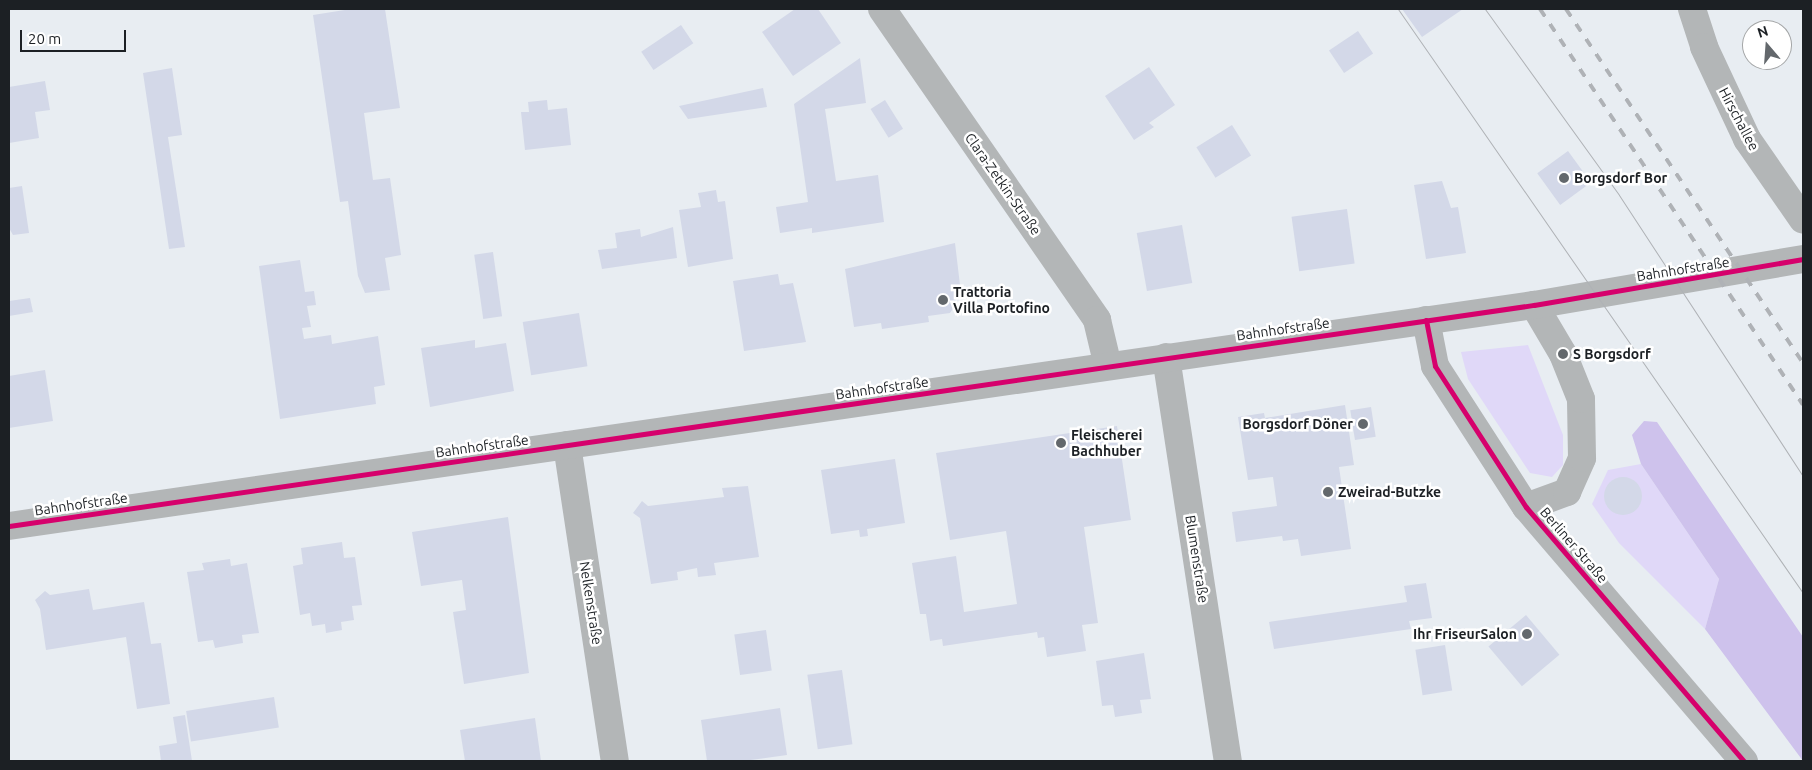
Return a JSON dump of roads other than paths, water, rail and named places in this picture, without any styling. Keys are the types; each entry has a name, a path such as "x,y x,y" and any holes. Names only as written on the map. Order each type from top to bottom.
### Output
{"street":[{"name":"Clara-Zetkin-Straße","path":"882,9 1097,320 1108,366"},
{"name":"Hirschallee","path":"1692,9 1704,47 1747,139 1801,217"},
{"name":"Bahnhofstraße","path":"9,526 1534,305 1803,259"},
{"path":"1526,507 1567,492 1582,458 1581,399 1558,346 1534,305"},
{"name":"Berliner Straße","path":"1426,320 1435,366 1526,507 1744,761"},
{"name":"Blumenstraße","path":"1166,357 1228,761"},
{"name":"Nelkenstraße","path":"567,445 614,761"}],"tram line":[{"path":"1398,9 1803,593"},
{"path":"1485,9 1619,195 1803,476"}],"railway":[{"path":"1540,9 1803,405"},
{"path":"1566,9 1803,363"}],"place":[{"name":"Borgsdorf Bor","path":"1564,178"},
{"name":"Trattoria Villa Portofino","path":"943,300"},
{"name":"S Borgsdorf","path":"1563,354"},
{"name":"Borgsdorf Döner","path":"1363,424"},
{"name":"Fleischerei Bachhuber","path":"1061,443"},
{"name":"Zweirad-Butzke","path":"1328,492"},
{"name":"Ihr FriseurSalon","path":"1527,634"}]}
